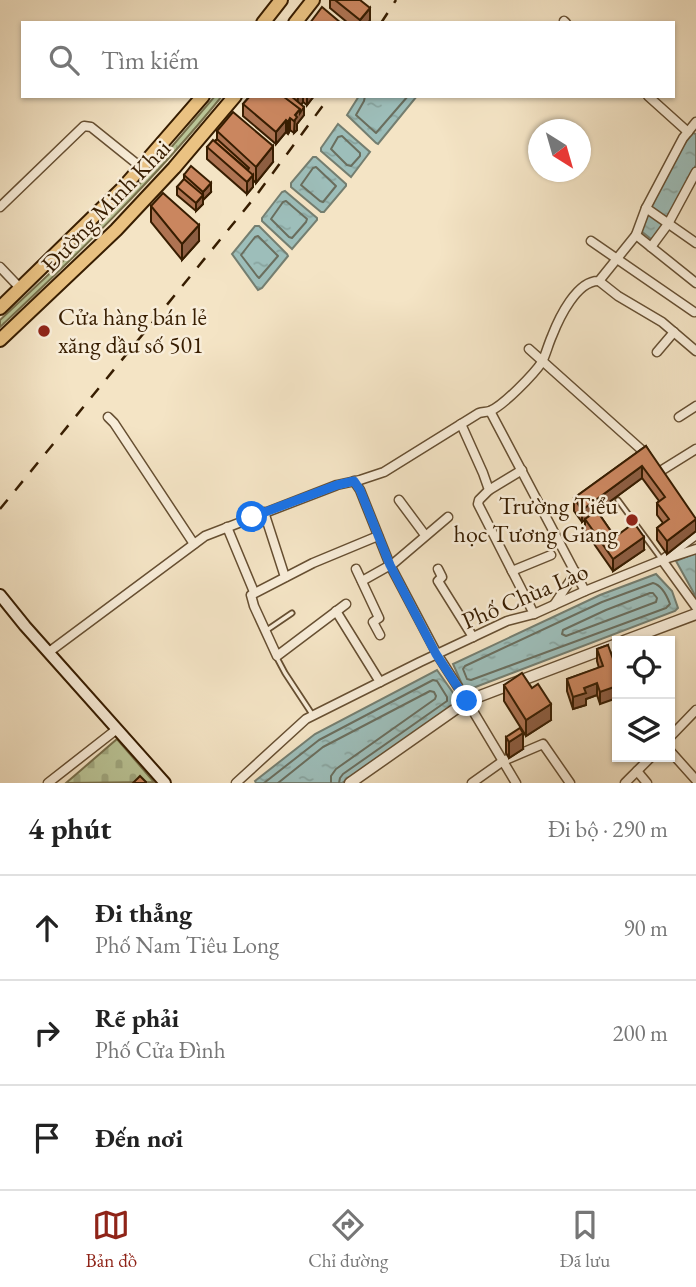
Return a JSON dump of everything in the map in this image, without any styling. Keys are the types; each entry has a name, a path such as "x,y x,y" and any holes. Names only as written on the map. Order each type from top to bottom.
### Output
{"main road":[{"path":"264,21 281,0"},
{"path":"297,21 313,0"},
{"name":"Đường Minh Khai","path":"0,308 106,206 142,168 200,98"},
{"name":"Đường Minh Khai","path":"0,340 116,230 174,169 233,98"},
{"path":"0,595 165,783"}],"street":[{"path":"599,281 636,235 647,209 693,127 651,98"},
{"path":"0,207 84,126 91,127 142,168"},
{"path":"651,247 668,224 696,172"},
{"path":"647,209 696,243"},
{"path":"636,235 696,283"},
{"path":"591,241 694,312"},
{"path":"0,267 20,288"},
{"path":"49,652 205,536 337,485 384,472 479,413 490,411 521,385 542,362 566,307 578,291 592,281 599,281 618,296 662,322 696,351"},
{"path":"657,352 674,332"},
{"path":"529,349 644,452 666,483"},
{"path":"680,418 696,406"},
{"path":"490,411 585,591"},
{"path":"108,417 114,422 194,544"},
{"path":"461,424 489,490"},
{"path":"659,472 696,449"},
{"path":"522,470 489,490 478,504 534,614"},
{"path":"354,481 390,565 436,654 516,783"},
{"path":"400,500 425,535"},
{"path":"264,512 285,577"},
{"path":"362,581 390,565 448,517"},
{"path":"227,527 254,592"},
{"path":"696,535 662,560 696,607"},
{"path":"346,604 276,656 251,595 313,563 378,536"},
{"name":"Phố Chùa Lào","path":"236,783 306,719 507,621 534,614 662,560 696,549"},
{"path":"512,571 551,555"},
{"path":"356,569 379,618 373,622 380,635"},
{"path":"438,569 442,577 439,581 473,637"},
{"path":"554,605 576,572"},
{"path":"336,611 380,682"},
{"path":"637,636 696,614"},
{"path":"350,783 467,701 612,646"},
{"path":"675,732 696,710"},
{"path":"688,718 696,727"},
{"path":"48,783 117,729"},
{"path":"472,783 503,761 543,744 570,783"},
{"path":"675,757 696,780"},
{"path":"625,783 646,762"},
{"path":"637,771 647,783"}],"lane":[{"path":"618,500 662,560"},
{"path":"265,631 292,613"},
{"path":"276,656 313,716"}],"green space":[{"path":"213,98 220,98 142,187 0,327 0,320 79,246 145,178"},
{"path":"117,739 154,782 66,783"}],"water":[{"path":"358,98 415,98 378,144 347,115"},
{"path":"338,124 370,152 351,177 321,151"},
{"path":"693,133 696,134 696,165 667,221 655,238 651,239 640,228 681,148"},
{"path":"313,157 346,184 324,212 291,187 291,183"},
{"path":"285,191 317,218 292,249 262,221"},
{"path":"255,226 259,226 288,256 258,290 232,254"},
{"path":"696,553 696,597 676,561"},
{"path":"656,574 672,591 678,608 675,611 465,691 453,664 600,595"},
{"path":"437,670 457,702 342,783 256,783 255,781 315,734"}],"building":[{"path":"335,0 360,0 370,8 360,20"},
{"path":"322,7 339,21 312,21"},
{"path":"248,98 286,98 300,109 294,121 290,118 288,122 286,120 276,132 243,104"},
{"path":"285,98 293,98 304,107 300,113 300,109"},
{"path":"233,112 273,146 256,167 217,131"},
{"path":"217,139 249,168 248,170 215,142"},
{"path":"213,140 253,175 247,182 207,147"},
{"path":"191,166 211,183 203,192 184,175"},
{"path":"184,179 203,195 196,203 177,187"},
{"path":"163,193 199,225 182,244 151,206"},
{"path":"646,446 696,519 667,541 657,528 669,519 657,503 665,497 642,466 582,510 574,498"},
{"path":"597,511 615,537 634,523 644,537 613,559 585,519"},
{"path":"608,645 612,656 612,688 600,692 597,683 584,688 586,693 573,697 567,679 603,666 597,649"},
{"path":"522,673 532,688 538,684 551,704 526,720 504,685"},
{"path":"520,728 523,733 509,742 506,737"},
{"path":"140,776 146,783 133,783"}],"railway":[{"path":"382,21 396,0"},
{"path":"0,509 255,197 329,98"}],"place":[{"name":"Cửa hàng bán lẻ xăng dầu số 501","path":"44,331"},
{"name":"Trường Tiểu học Tương Giang","path":"632,520"}],"route":[{"path":"252,517 354,481 390,565 436,654 467,701"}]}
